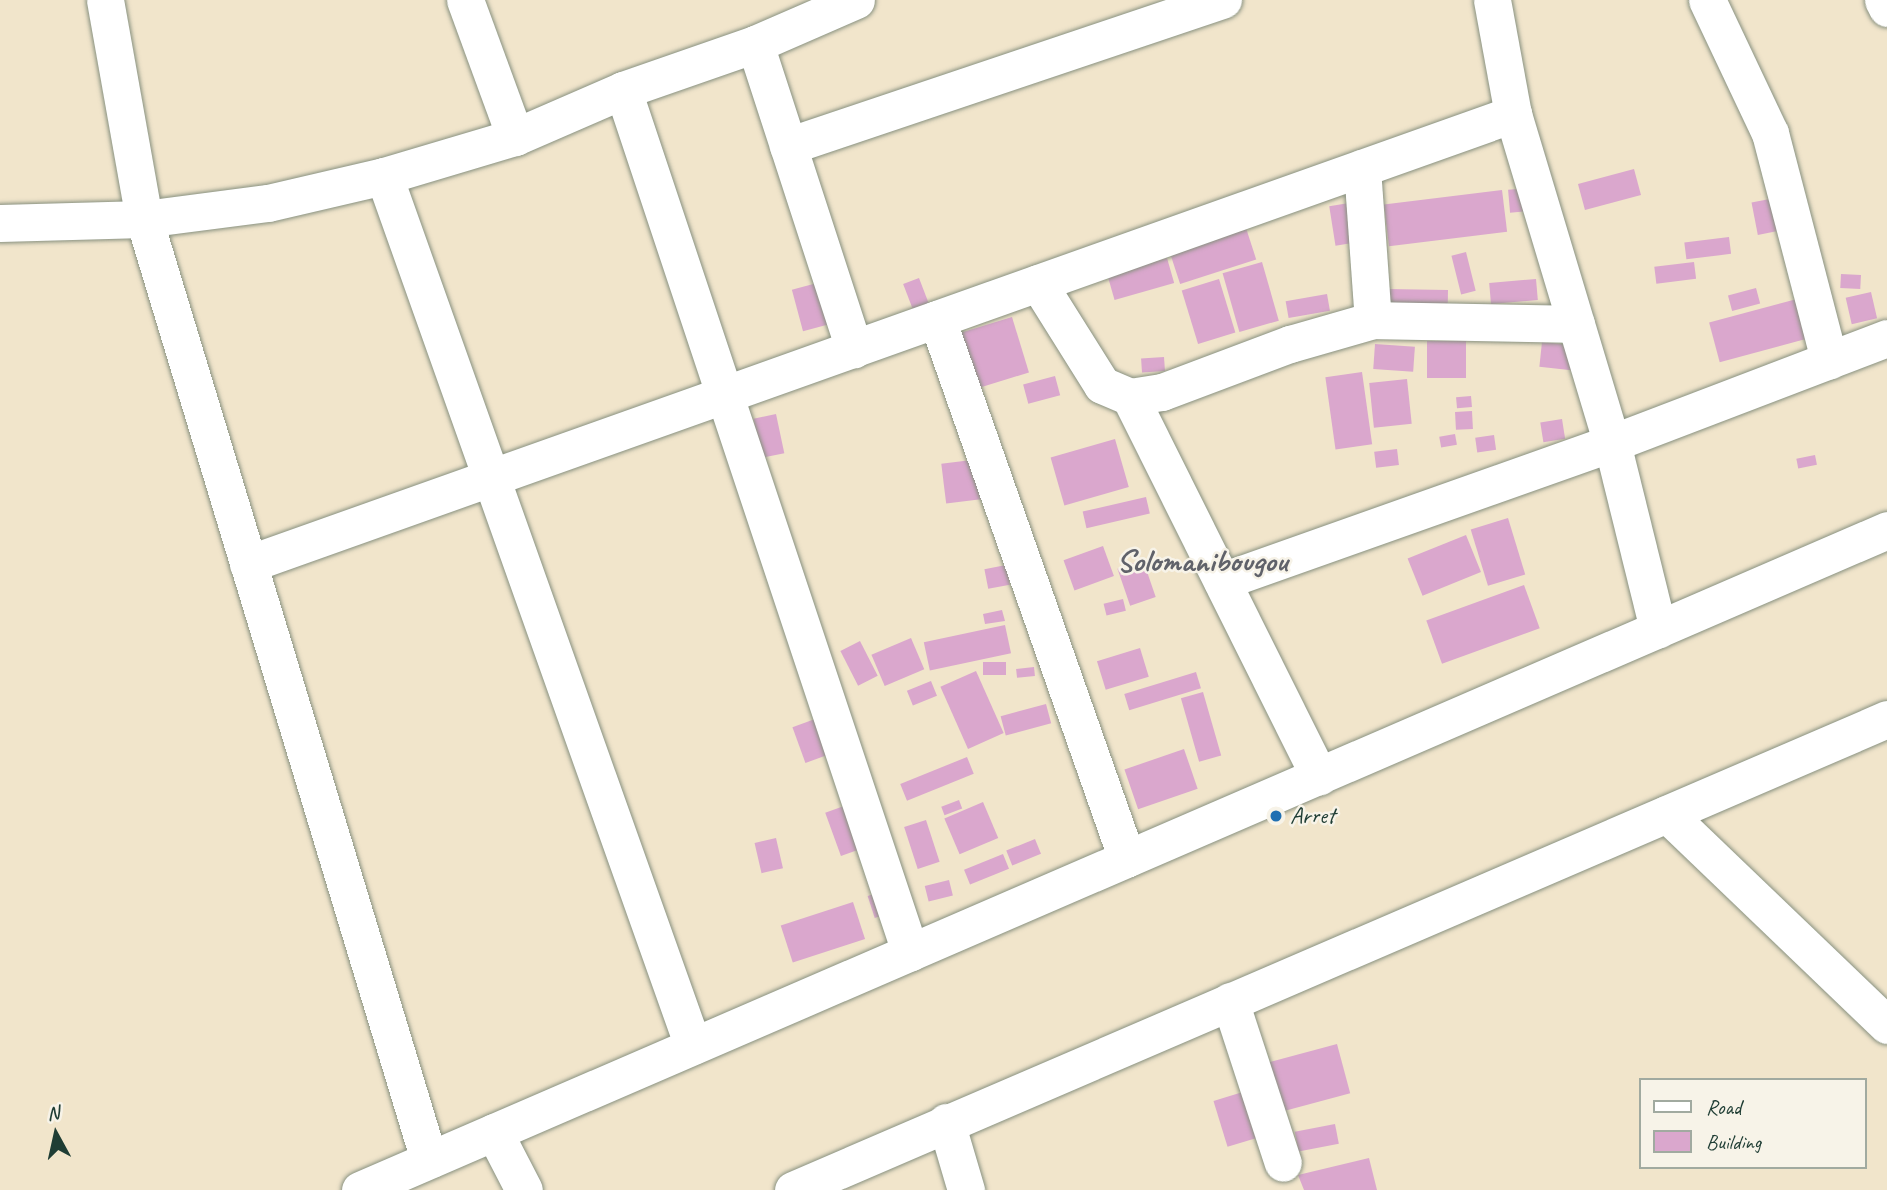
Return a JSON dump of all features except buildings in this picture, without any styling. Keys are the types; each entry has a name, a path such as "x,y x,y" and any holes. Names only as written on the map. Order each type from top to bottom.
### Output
{"street":[{"path":"105,0 144,219 429,1160"},
{"path":"465,0 514,137"},
{"path":"0,223 144,219 268,203 384,176 514,137 624,90 755,44 856,0"},
{"path":"788,146 1223,0"},
{"path":"1492,0 1513,114 1612,443 1658,629"},
{"path":"1707,0 1770,133 1829,360"},
{"path":"1883,0 1887,8"},
{"path":"755,44 854,349"},
{"path":"624,90 910,953"},
{"path":"248,564 1513,114"},
{"path":"1362,168 1373,320"},
{"path":"384,176 693,1046"},
{"path":"1038,283 1102,385 1130,397 1162,392 1290,344 1373,320 1576,324"},
{"path":"937,319 1127,859"},
{"path":"1222,581 1612,443 1887,338"},
{"path":"1130,397 1319,776"},
{"path":"360,1190 1887,530"},
{"path":"793,1190 1887,719"},
{"path":"1667,814 1887,1025"},
{"path":"1230,1001 1283,1163"},
{"path":"946,1122 966,1190"},
{"path":"494,1132 524,1190"}],"place":[{"name":"Arret","path":"1276,816"}],"district":[{"name":"Solomanibougou","path":"1202,561"}]}
